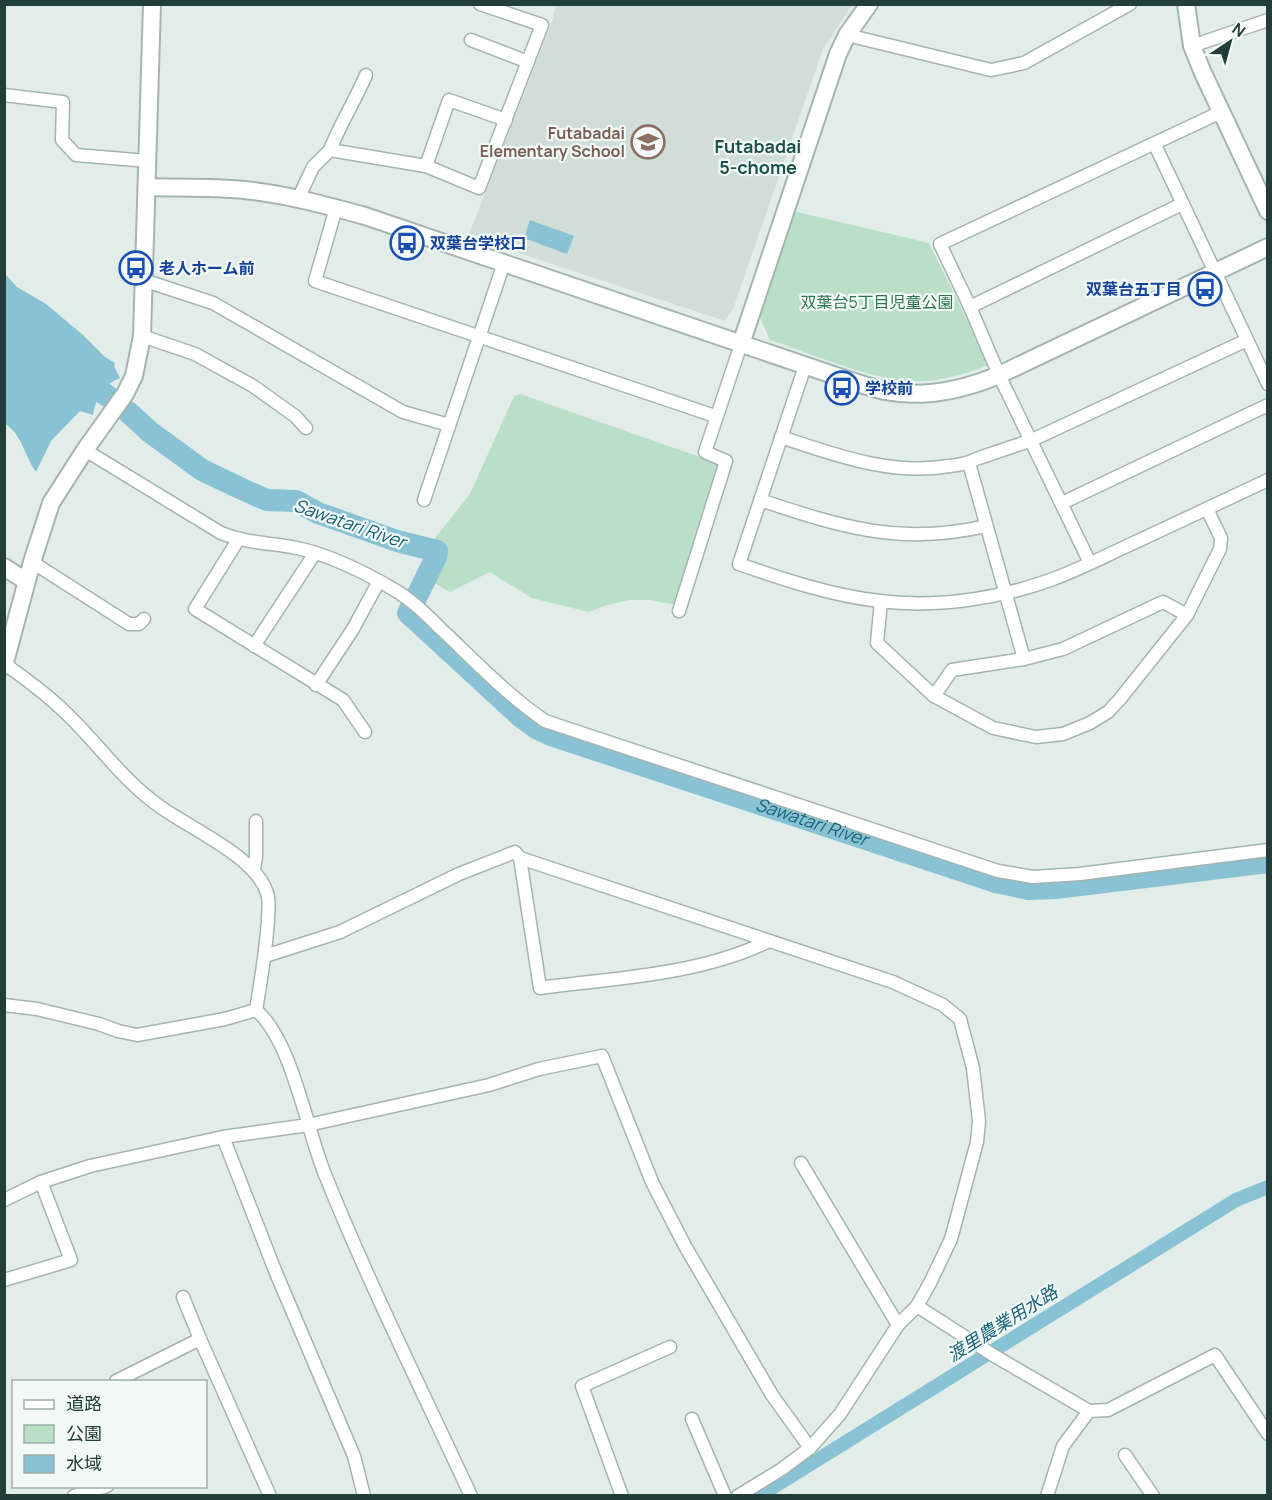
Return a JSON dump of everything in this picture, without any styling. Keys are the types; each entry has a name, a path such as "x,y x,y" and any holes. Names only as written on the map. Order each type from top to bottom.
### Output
{"street":[{"path":"152,4 142,336 134,376 125,394 51,503 26,581 5,665 50,698 138,790 254,870 268,894 266,956 256,1011"},
{"path":"330,150 426,166 479,188 542,24 480,4"},
{"path":"680,611 726,461 705,452 715,416 831,74 847,35 869,4"},
{"path":"847,35 991,70 1024,63 1130,4"},
{"path":"1186,4 1192,46 1268,211"},
{"path":"1192,46 1268,20"},
{"path":"471,40 528,62"},
{"path":"298,200 313,168 330,150 339,127 353,106 366,75"},
{"path":"4,94 63,102 62,140 76,155 148,160"},
{"path":"426,166 449,100 506,120"},
{"path":"1090,563 999,375 940,244 1155,145 1221,112"},
{"path":"1155,145 1268,384"},
{"path":"147,187 244,190 336,208 805,366 885,391 917,394 947,392 999,375 1268,248"},
{"path":"970,307 1182,204"},
{"path":"336,208 315,281 715,416"},
{"path":"424,500 504,263"},
{"path":"143,280 213,303 402,412 449,425"},
{"path":"142,336 195,354 253,386 295,416 306,428"},
{"path":"781,437 842,457 893,467 935,468 969,463 1032,440 1247,340"},
{"path":"805,366 739,564 804,586 881,602 954,601 1007,593 1053,579 1090,563 1268,480"},
{"path":"1062,503 1268,405"},
{"path":"85,450 221,533 238,540 297,548 315,553 379,581 415,604 513,696 545,721 998,871 1033,877 1080,874 1268,850"},
{"path":"969,463 1024,658"},
{"path":"760,500 824,521 876,532 928,536 958,533 986,526"},
{"path":"881,602 877,643 934,696 993,728 1036,737 1063,734 1090,723 1108,712 1187,615 1220,549 1221,538 1207,509"},
{"path":"238,540 195,609 343,700 365,732"},
{"path":"254,646 315,553"},
{"path":"32,562 129,624 139,624 144,619"},
{"path":"4,567 26,581"},
{"path":"316,685 353,629 379,581"},
{"path":"934,696 952,670 1063,649 1163,602 1187,615"},
{"path":"254,870 255,822"},
{"path":"266,956 340,932 438,884 515,852 520,858 540,988 700,965 755,948 769,941"},
{"path":"520,858 893,982 943,1005 960,1019 973,1068 979,1121 977,1142 951,1239 917,1306 898,1325 840,1414 810,1448 782,1469 738,1496"},
{"path":"4,1005 37,1009 137,1035 225,1020 256,1011"},
{"path":"256,1011 266,1019 284,1052 323,1170 377,1296 471,1496"},
{"path":"4,1200 41,1182 90,1166 224,1137 308,1125 489,1085 539,1069 602,1056 652,1182 685,1246 772,1395 810,1448"},
{"path":"224,1137 276,1273 354,1456 364,1496"},
{"path":"801,1163 898,1325"},
{"path":"4,1280 72,1260 41,1182"},
{"path":"183,1297 270,1496"},
{"path":"917,1306 1089,1412 1108,1410 1215,1355 1268,1434"},
{"path":"118,1380 200,1339"},
{"path":"622,1496 582,1386 670,1347"},
{"path":"1047,1496 1063,1446 1089,1412"},
{"path":"692,1419 725,1496"},
{"path":"1125,1455 1153,1496"},
{"path":"74,1496 100,1488"}],"shaded area":[{"name":"Futabadai Elementary School","path":"556,5 852,5 823,49 733,309 725,321 495,245 469,234 551,25"}],"green space":[{"name":"双葉台5丁目児童公園","path":"793,211 929,243 989,365 949,378 908,381 857,370 770,340 759,316"},
{"path":"520,394 717,463 719,467 676,605 650,600 630,600 589,612 532,598 490,572 450,592 429,580 447,550 431,543 470,494 514,396"}],"water":[{"path":"530,220 574,236 567,254 524,238"},
{"path":"5,274 17,287 46,304 105,357 115,363 114,366 120,378 108,384 101,392 93,415 80,411 51,441 36,472 19,440 11,428 5,424"}],"waterway":[{"name":"Sawatari River","path":"76,375 109,397"},
{"name":"Sawatari River","path":"128,412 150,432 202,470 242,489 267,500 296,501 318,513 397,541 437,551 416,598"},
{"name":"Sawatari River","path":"410,609 408,613 521,717 551,735 996,882 1028,889 1056,888 1268,862"},
{"name":"渡里農業用水路","path":"759,1496 1236,1200 1268,1187"}],"place":[{"name":"Futabadai Elementary School","path":"648,142"},
{"name":"双葉台学校口","path":"407,243"},
{"name":"老人ホーム前","path":"136,268"},
{"name":"双葉台五丁目","path":"1205,289"},
{"name":"学校前","path":"842,388"}],"district":[{"name":"Futabadai 5-chome","path":"758,156"}]}
